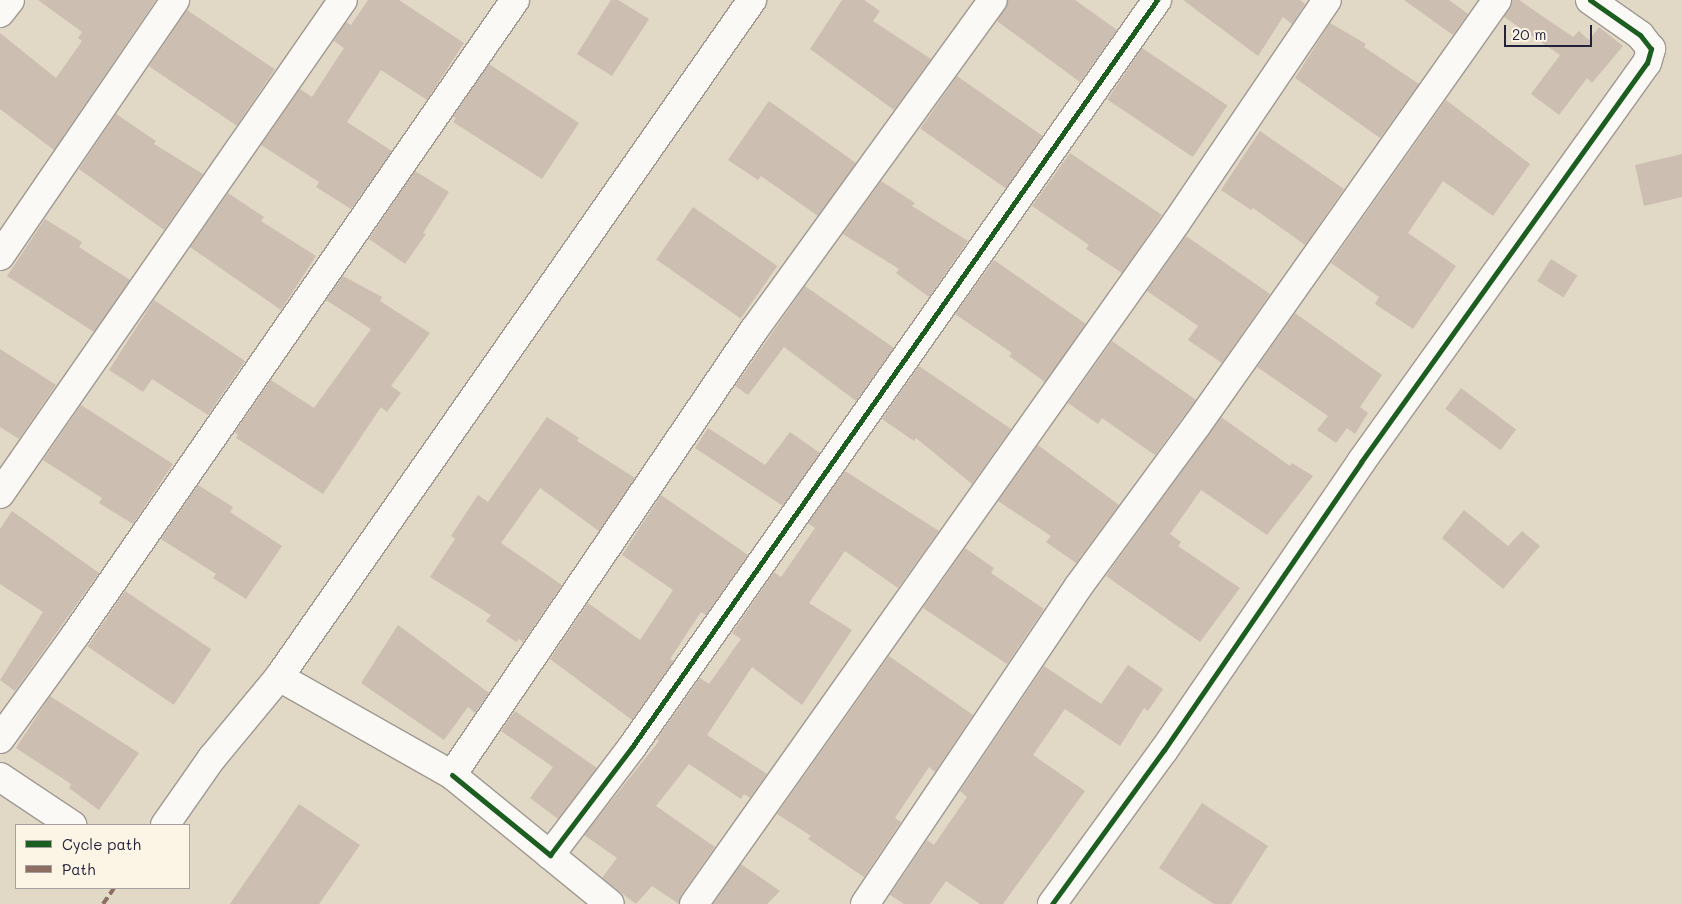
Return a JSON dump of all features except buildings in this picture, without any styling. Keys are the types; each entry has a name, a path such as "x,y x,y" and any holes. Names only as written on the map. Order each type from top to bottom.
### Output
{"street":[{"path":"0,12 10,0"},
{"path":"0,256 175,0"},
{"path":"0,494 343,0"},
{"path":"0,739 76,634 515,0"},
{"path":"166,824 212,758 279,677 752,0"},
{"path":"452,775 754,330 993,0"},
{"path":"550,855 632,747 1157,0"},
{"path":"694,904 1176,223 1327,0"},
{"path":"865,904 1078,587 1196,425 1497,0"},
{"path":"1052,904 1164,750 1361,462 1647,63 1651,49 1640,35 1590,0"},
{"path":"279,677 452,775 610,904"},
{"path":"0,777 70,824"}],"marked path":[{"path":"103,904 113,889"}],"cycle path":[{"path":"452,775 550,855 632,747 1157,0"},
{"path":"1052,904 1164,750 1361,462 1647,63 1651,49 1640,35 1590,0"}]}
